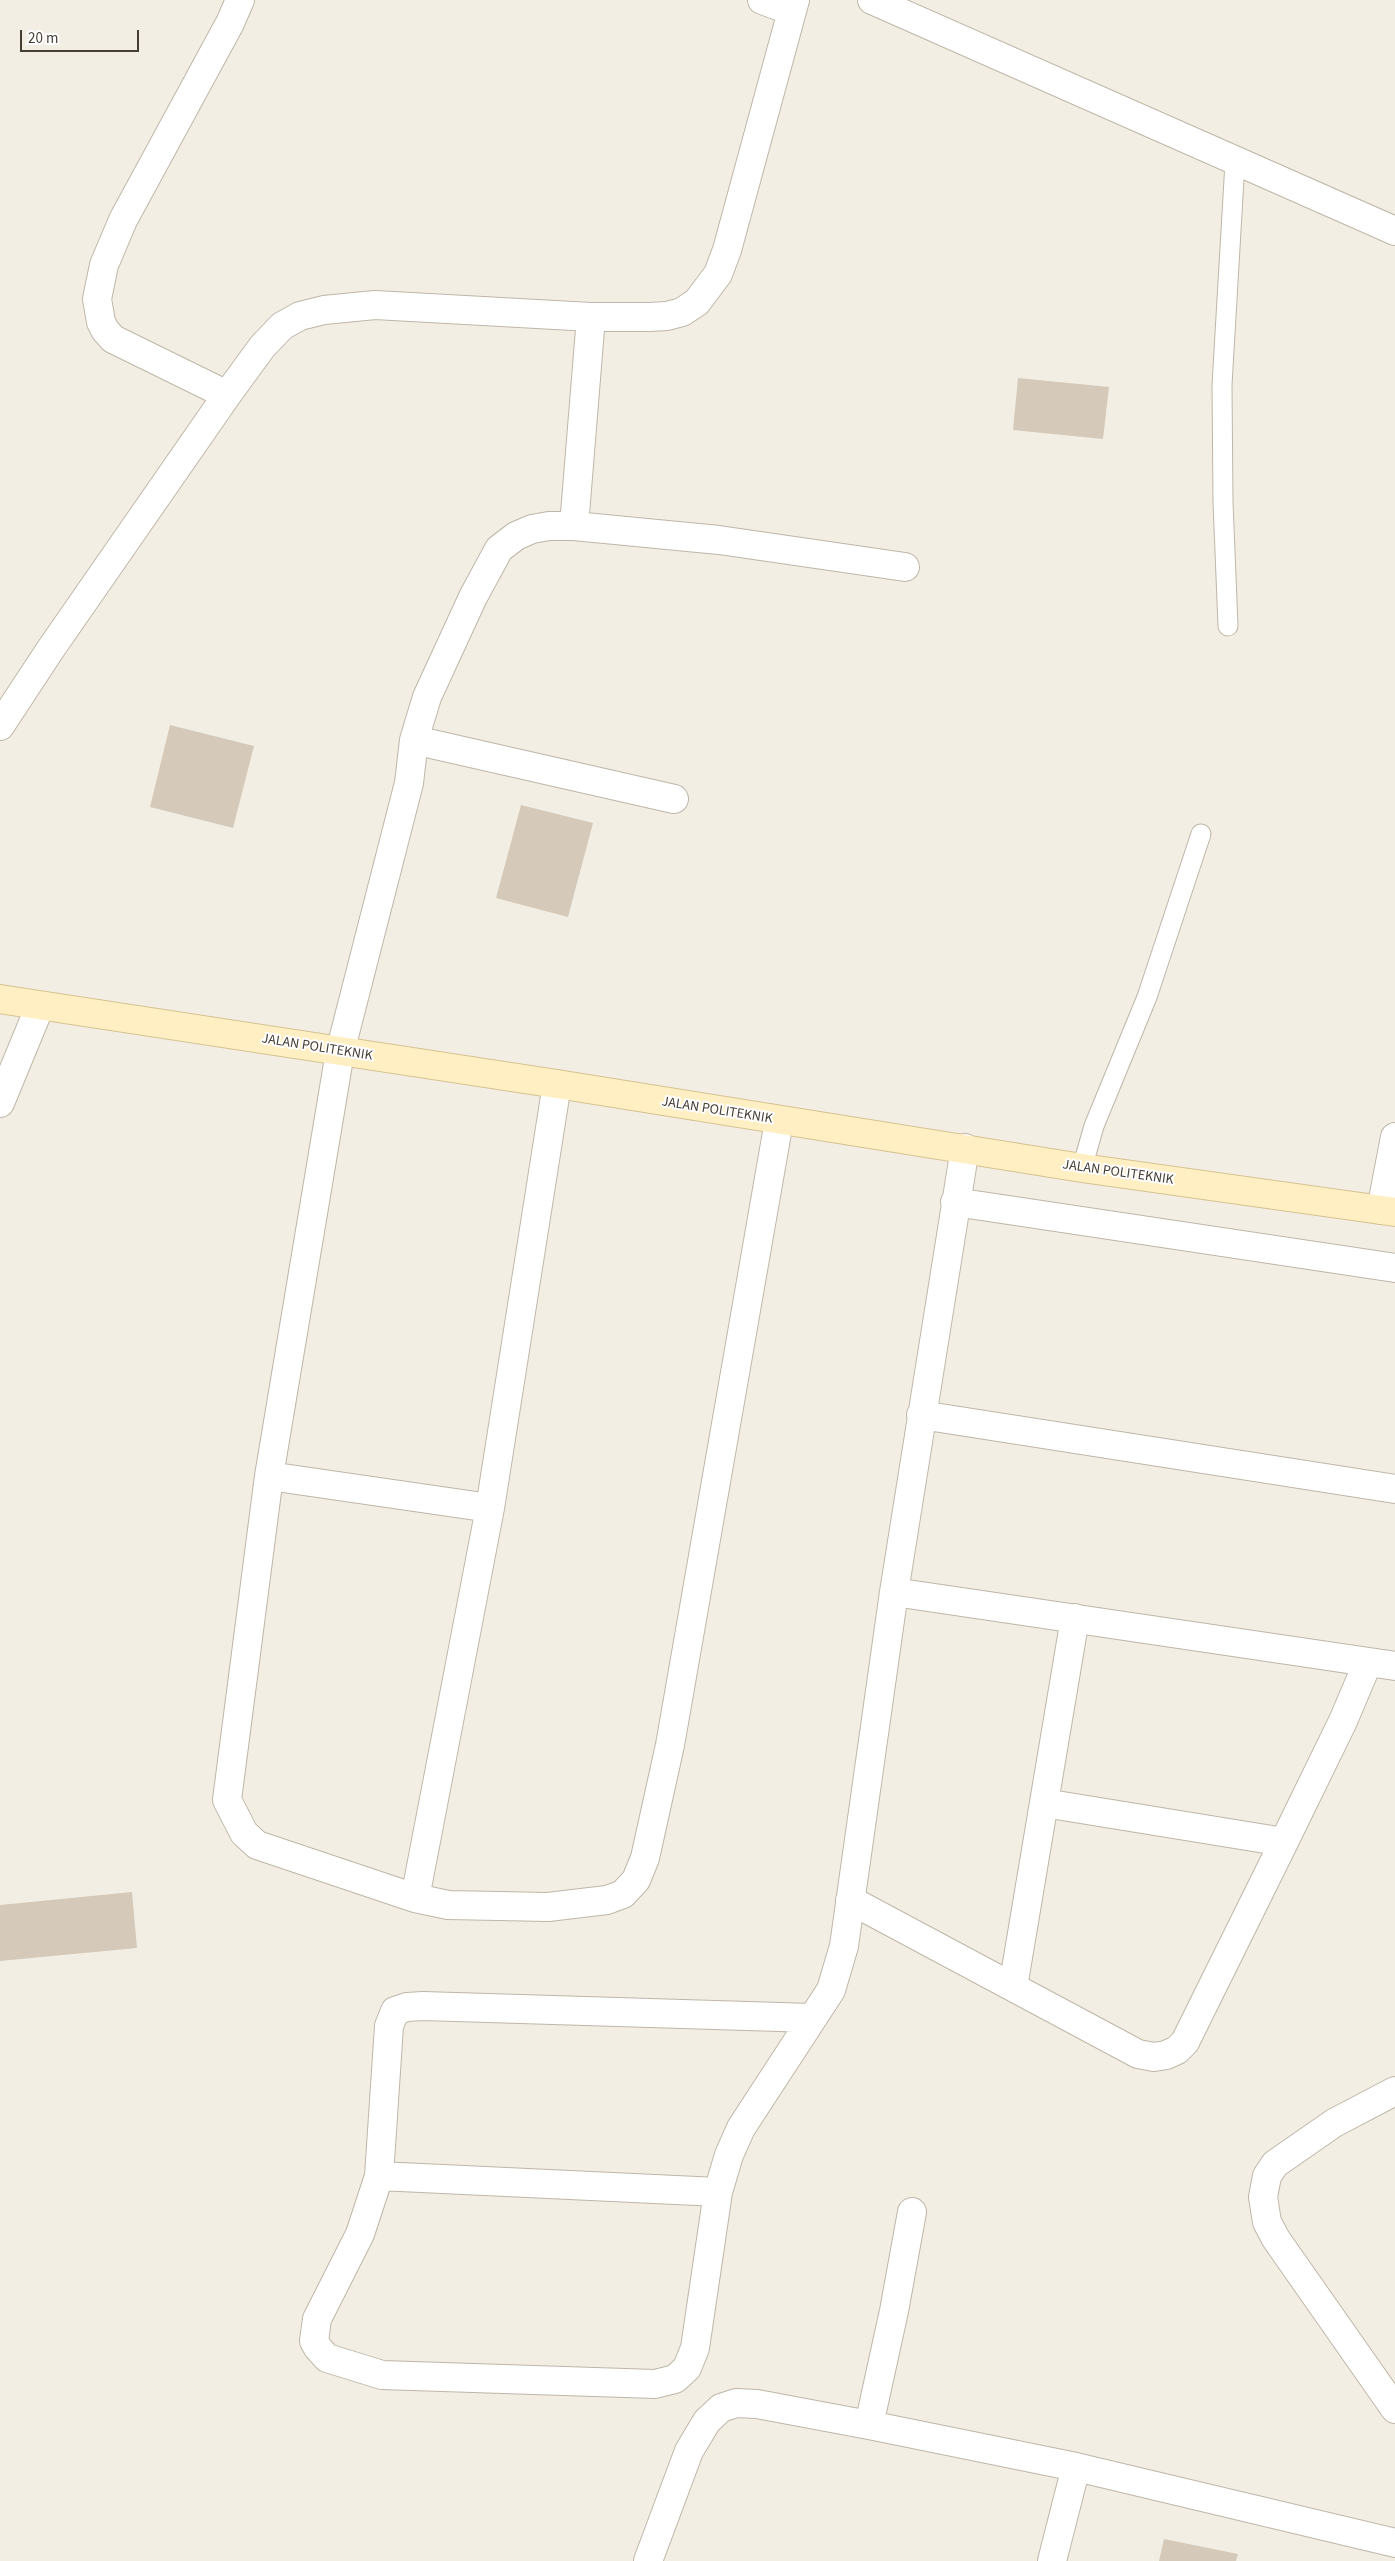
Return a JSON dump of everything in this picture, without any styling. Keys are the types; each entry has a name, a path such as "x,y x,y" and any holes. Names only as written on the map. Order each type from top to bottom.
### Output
{"street":[{"path":"227,395 113,338 105,330 101,322 97,299 104,265 123,220 230,23 240,0"},
{"path":"0,726 50,650 227,395 262,346 282,326 300,316 324,310 398,306 590,317 666,316 682,312 697,302 708,290 718,274 727,250 794,5 762,0"},
{"path":"872,0 1235,162 1395,231"},
{"path":"574,526 590,317"},
{"path":"779,1121 670,1746 645,1858 636,1880 623,1894 607,1900 548,1907 448,1904 415,1898 257,1844 244,1833 227,1800 269,1476 340,1052 409,783 414,740 427,697 473,597 499,549 516,536 532,529 574,526 719,540 906,567"},
{"path":"414,740 674,799"},
{"name":"JALAN POLITEKNIK","path":"0,1000 557,1084 1082,1168 1388,1211"},
{"path":"0,1103 40,1006"},
{"path":"415,1898 490,1508 557,1084"},
{"path":"1388,1211 1395,1137"},
{"path":"812,2018 422,2006 399,2008 395,2011 388,2026 379,2176 360,2234 317,2319 314,2341 318,2348 327,2358 382,2375 655,2384 675,2379 688,2368 695,2348 718,2192 726,2164 741,2128 831,1990 844,1946 894,1592 965,1148"},
{"path":"955,1202 1395,1268"},
{"path":"921,1415 1395,1488"},
{"path":"269,1476 490,1508"},
{"path":"894,1592 1395,1666"},
{"path":"1013,1988 1075,1618"},
{"path":"850,1900 1138,2054 1154,2057 1177,2050 1185,2042 1284,1842 1343,1721 1368,1662"},
{"path":"1044,1803 1284,1842"},
{"path":"1395,2092 1334,2123 1275,2164 1267,2176 1263,2196 1267,2222 1276,2240 1395,2409"},
{"path":"379,2176 718,2192"},
{"path":"869,2425 894,2312 912,2212"},
{"path":"648,2561 689,2451 706,2421 720,2408 736,2404 758,2404 1076,2467 1395,2544"},
{"path":"1052,2561 1076,2467"}],"lane":[{"path":"1228,626 1223,502 1222,385 1235,162"},
{"path":"1082,1168 1094,1126 1147,997 1201,834"}],"building":[{"path":"1018,378 1109,387 1103,439 1013,430"},
{"path":"170,725 254,746 233,828 150,807"},
{"path":"521,805 593,823 568,917 496,898"},
{"path":"132,1892 137,1948 0,1961 0,1905"},
{"path":"1164,2539 1238,2554 1236,2561 1159,2561"}]}
